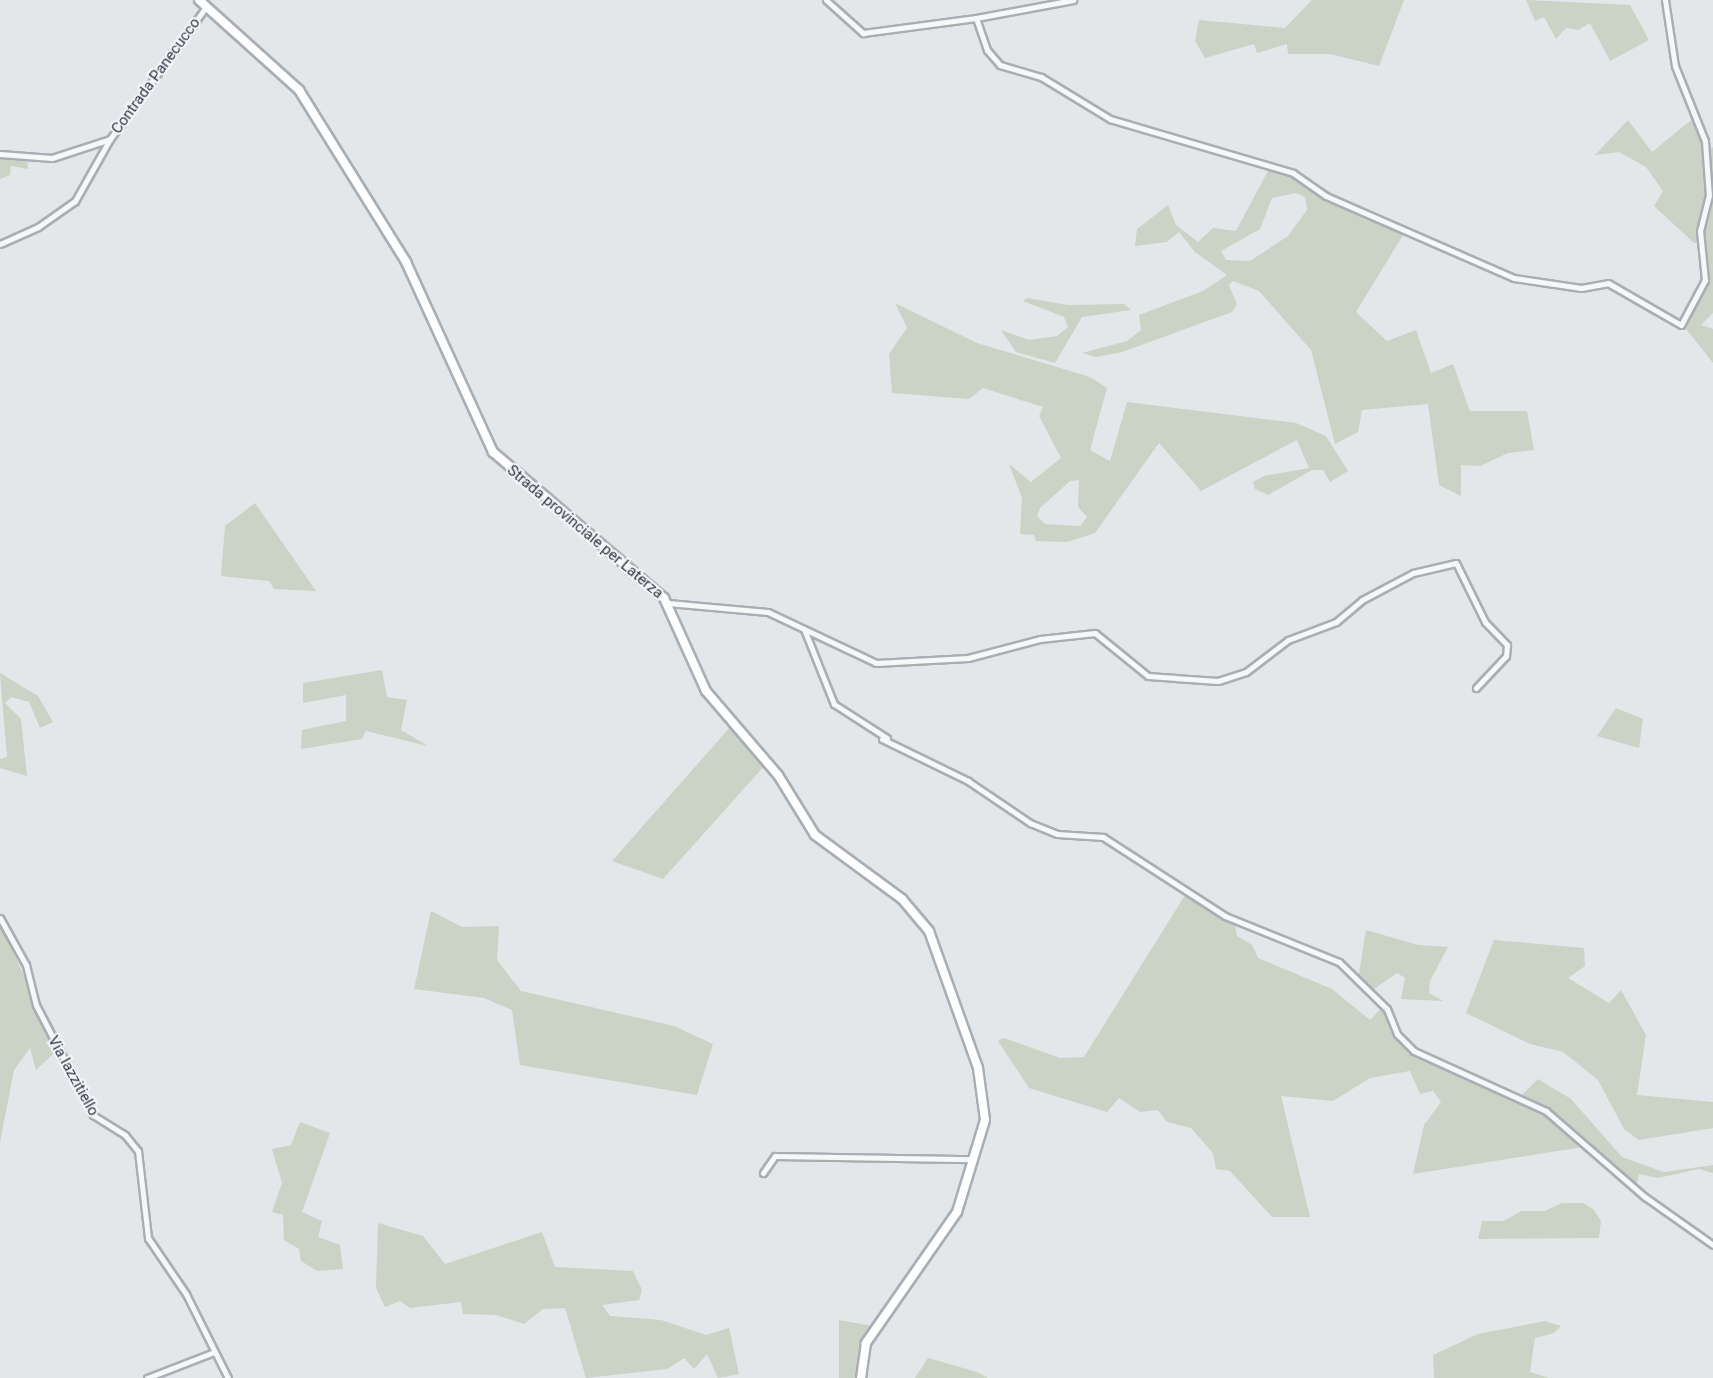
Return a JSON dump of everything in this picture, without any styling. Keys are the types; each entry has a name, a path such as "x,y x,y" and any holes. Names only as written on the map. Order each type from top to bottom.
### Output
{"main road":[{"name":"Strada provinciale per Laterza","path":"199,0 270,59 308,104 410,269 494,452 668,603 706,691 778,775 815,835 924,920 983,1087 985,1120 974,1160 953,1219 866,1343 861,1378"}],"street":[{"path":"826,0 863,33 976,18 1073,0"},
{"path":"976,18 987,50 1000,65 1041,77 1110,119 1293,173 1326,196 1514,278 1581,288 1608,283 1681,325 1705,280 1700,231 1709,186 1705,141 1676,66 1665,0"},
{"name":"Contrada Panecucco","path":"0,154 52,158 110,139 207,7"},
{"path":"0,244 38,227 75,201 110,139"},
{"path":"668,603 755,609 804,628 870,661 887,663 968,658 1040,639 1095,633 1148,676 1218,681 1246,672 1292,638 1336,622 1362,600 1413,573 1456,563 1485,622 1507,645 1506,657 1476,688"},
{"path":"804,628 834,704 885,739 968,781 1030,823 1057,834 1087,833 1108,840 1224,916 1339,962 1388,1009 1397,1034 1414,1051 1546,1111 1645,1197 1713,1245"},
{"name":"Via Iazzitiello","path":"0,918 26,965 39,1013 93,1115 125,1135 138,1151 148,1238 186,1294 228,1378"},
{"path":"763,1173 775,1156 974,1160"},
{"path":"147,1378 214,1352"}],"green space":[{"path":"1312,0 1404,0 1379,66 1330,54 1288,54 1287,44 1257,53 1254,44 1205,58 1195,41 1199,20 1285,28"},
{"path":"1526,0 1630,5 1649,40 1610,61 1590,23 1578,30 1566,28 1556,39 1544,17 1535,21"},
{"path":"1695,117 1703,140 1708,194 1699,243 1694,243 1654,206 1663,191 1646,167 1619,152 1595,155 1628,120 1652,152"},
{"path":"1713,147 1713,313 1701,325 1713,329 1713,363 1683,325 1703,285 1701,227 1709,207 1708,152"},
{"path":"0,156 27,157 28,169 11,166 10,175 0,179"},
{"path":"1270,167 1405,232 1356,312 1387,341 1416,330 1431,373 1453,364 1470,411 1527,411 1534,450 1508,453 1480,466 1461,465 1461,496 1439,485 1428,404 1362,410 1358,432 1335,444 1311,350 1259,291 1233,281 1229,285 1237,304 1232,312 1122,352 1096,357 1082,353 1127,341 1141,330 1139,315 1203,291 1227,275 1195,252 1179,232 1167,242 1135,246 1137,229 1168,205 1176,225 1198,242 1213,228 1236,231","holes":["1296,193 1305,197 1307,210 1288,236 1250,261 1226,260 1221,251 1260,229 1272,198"]},
{"path":"1027,298 1068,305 1124,304 1131,310 1082,317 1055,363 1016,352 1001,330 1029,340 1057,336 1068,327 1064,317 1023,301"},
{"path":"895,303 977,343 1090,377 1107,388 1090,450 1110,461 1127,402 1296,423 1326,436 1348,471 1330,482 1323,470 1312,470 1268,495 1255,489 1253,482 1264,476 1309,468 1297,440 1201,491 1159,443 1095,533 1067,542 1036,541 1034,535 1020,534 1022,498 1009,464 1031,482 1061,458 1039,416 1043,407 983,388 969,399 892,393 889,354 907,328","holes":["1079,480 1078,507 1087,517 1080,526 1045,524 1037,516 1040,508 1070,481"]},
{"path":"255,503 316,591 274,589 269,581 221,576 225,526"},
{"path":"382,670 387,697 407,700 401,730 428,746 366,731 362,739 301,749 302,730 346,721 346,695 303,703 303,683"},
{"path":"0,673 38,696 53,722 40,728 29,702 11,697 5,703 21,719 27,776 0,768 0,759 7,757"},
{"path":"1616,708 1643,719 1639,748 1597,736"},
{"path":"731,726 766,764 663,879 612,861"},
{"path":"1187,892 1234,921 1237,936 1252,945 1258,958 1332,989 1370,1020 1385,1004 1411,1047 1521,1096 1538,1079 1571,1099 1622,1157 1664,1172 1713,1165 1713,1173 1699,1169 1658,1178 1639,1174 1636,1189 1583,1147 1413,1174 1424,1125 1441,1102 1433,1091 1420,1094 1410,1071 1370,1078 1333,1101 1281,1096 1310,1217 1272,1217 1230,1171 1216,1169 1213,1153 1191,1128 1167,1122 1158,1110 1140,1112 1119,1098 1107,1112 1029,1088 998,1041 1004,1038 1060,1058 1084,1057"},
{"path":"431,911 462,927 499,926 497,960 521,991 674,1026 713,1044 697,1095 520,1065 512,1010 484,998 414,989"},
{"path":"0,922 57,1050 36,1070 30,1048 14,1070 0,1142"},
{"path":"1366,930 1418,945 1448,947 1430,981 1429,993 1443,1001 1401,999 1405,978 1397,973 1371,991 1358,979"},
{"path":"1494,940 1584,948 1585,966 1568,978 1609,1003 1621,990 1646,1035 1637,1095 1713,1102 1713,1128 1639,1140 1624,1129 1598,1080 1563,1052 1530,1044 1466,1013"},
{"path":"300,1122 330,1133 302,1212 322,1221 318,1237 340,1245 343,1269 317,1271 301,1261 299,1249 284,1240 283,1215 272,1212 282,1183 272,1149 291,1145"},
{"path":"1562,1203 1583,1203 1594,1210 1601,1221 1599,1238 1478,1239 1482,1221 1504,1221 1521,1211 1545,1211"},
{"path":"378,1223 423,1236 445,1264 542,1232 555,1267 633,1271 642,1290 639,1300 602,1305 610,1316 661,1320 706,1335 729,1328 739,1374 718,1378 707,1354 694,1369 684,1358 667,1369 586,1378 565,1308 543,1309 524,1324 496,1315 463,1314 461,1302 410,1308 400,1301 385,1307 376,1288"},
{"path":"839,1320 872,1326 861,1346 859,1378 839,1378"},
{"path":"1545,1321 1561,1326 1554,1333 1535,1338 1530,1372 1549,1378 1434,1378 1433,1355 1478,1334"},
{"path":"928,1358 977,1372 988,1378 915,1378"}]}
